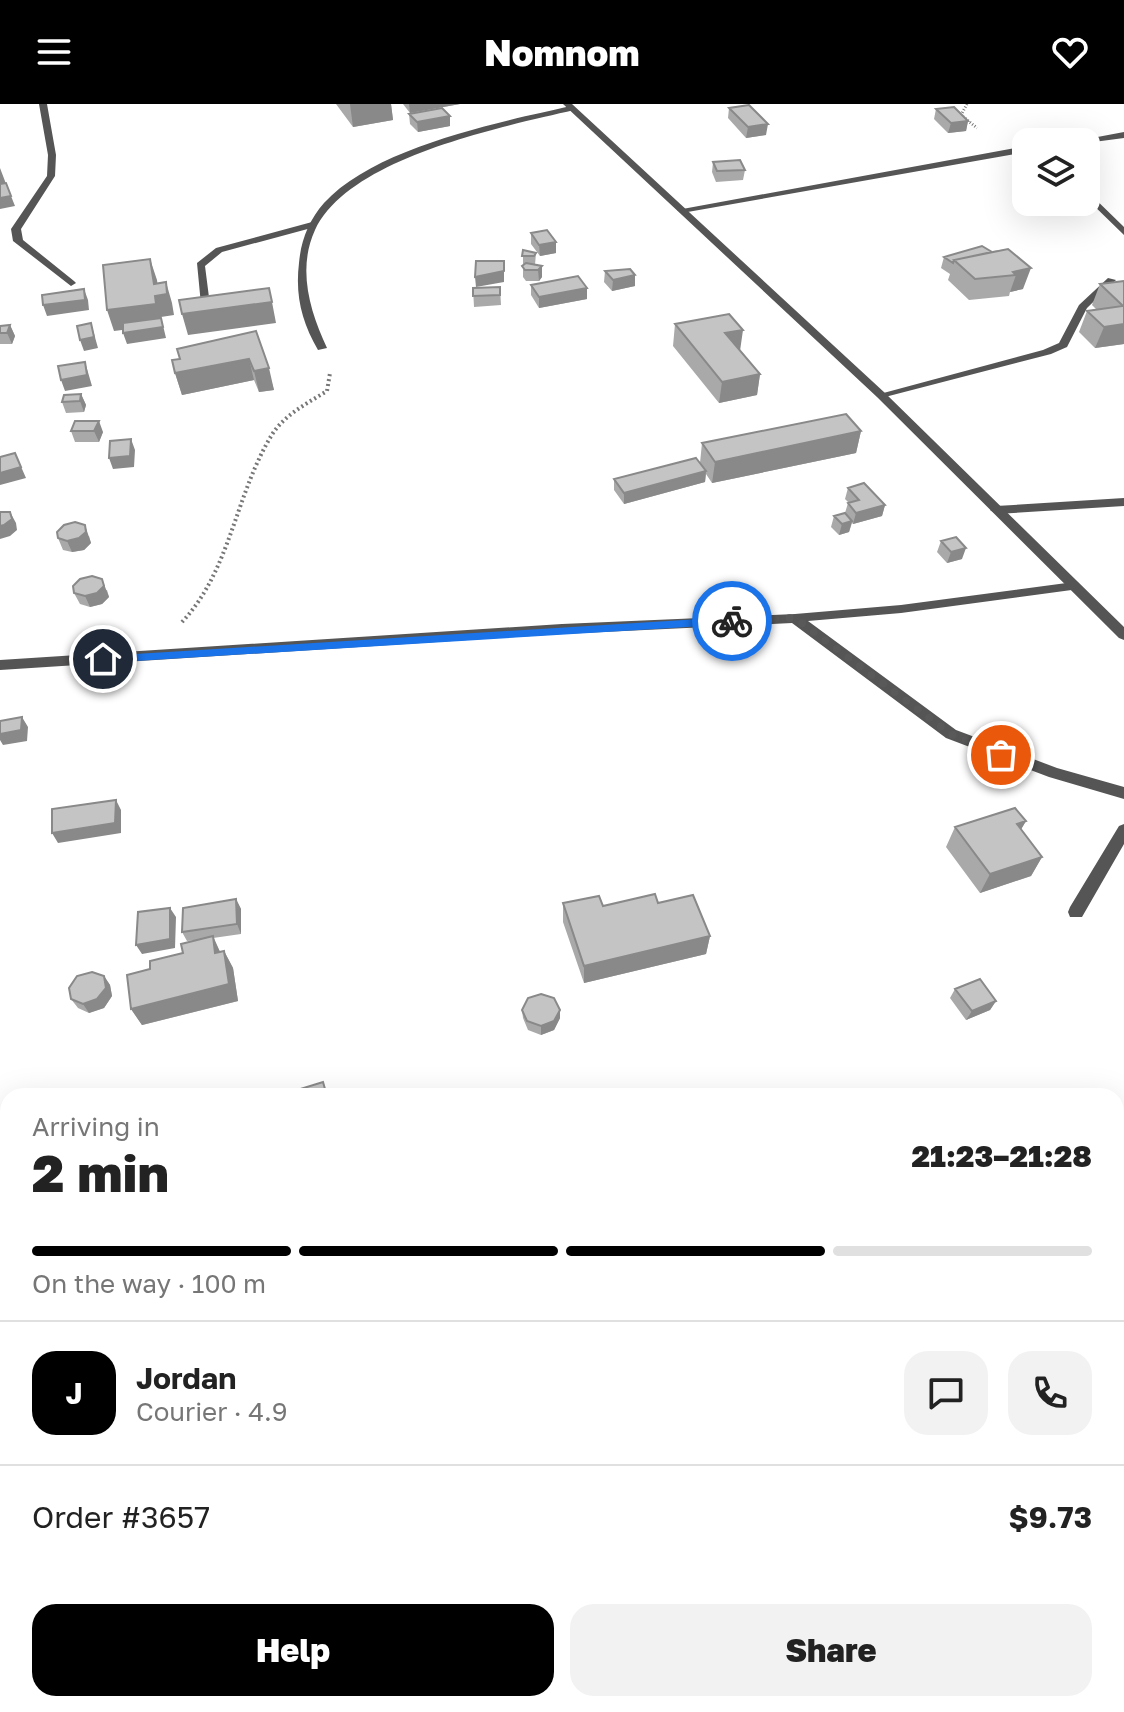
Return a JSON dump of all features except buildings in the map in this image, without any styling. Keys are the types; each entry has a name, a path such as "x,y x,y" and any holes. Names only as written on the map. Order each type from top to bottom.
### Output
{"street":[{"path":"43,104 52,155 51,176 16,229 18,241 71,283"},
{"path":"322,348 304,305 307,242 312,225 342,191 395,161 462,135 569,106 881,395 1124,635"},
{"path":"1100,138 1124,135"},
{"path":"682,210 1012,151"},
{"path":"1100,207 1124,232"},
{"path":"206,313 200,265 219,250 312,225"},
{"path":"881,395 1055,349 1063,345 1083,307 1111,280"},
{"path":"996,510 1124,502"},
{"path":"0,665 795,618 901,609 1074,586"},
{"path":"795,618 951,734 1054,773 1124,793"},
{"path":"1076,912 1124,830"}],"path":[{"path":"177,626 200,603 212,580 270,437 289,415 327,391 330,370 322,348"}],"way so far":[{"path":"732,621 795,618 951,734 1001,755"}],"route":[{"path":"103,659 732,621"}]}
